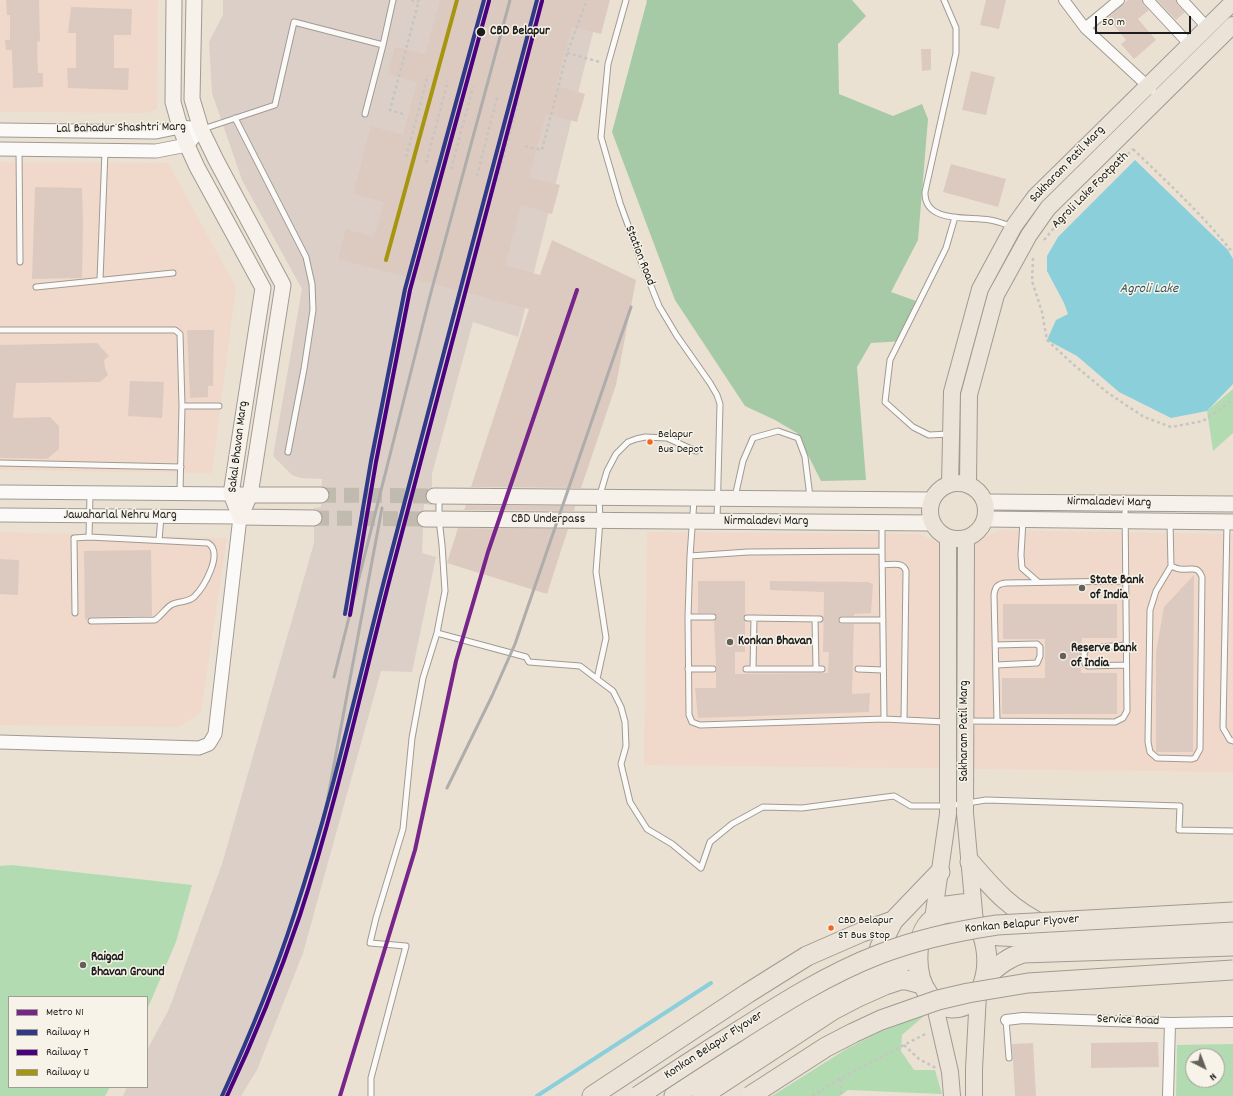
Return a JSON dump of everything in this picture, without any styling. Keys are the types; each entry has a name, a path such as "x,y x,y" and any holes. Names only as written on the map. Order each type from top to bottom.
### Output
{"highway":[{"path":"970,862 992,888 1016,909 1045,925 1076,935"},
{"path":"873,974 880,948 893,921 940,872"},
{"name":"Konkan Belapur Flyover","path":"638,1096 770,1010 798,994 852,966 909,944 945,934 997,925 1233,912"},
{"path":"1233,931 1008,937 978,928 962,914 934,913 920,942 918,956 919,974 922,984 934,1002 947,1007 961,1006 973,999 981,986 1005,960 1014,955 1023,953 1233,946"},
{"path":"592,1096 807,956 862,932 893,921"},
{"path":"978,928 986,954 981,986"},
{"path":"674,1096 826,997 873,974 918,956"},
{"path":"750,1096 826,1047 853,1033 909,1009 946,998 998,987 1028,983 1233,970"},
{"path":"702,1096 827,1014 858,997 900,980 907,980 922,984"}],"main road":[{"name":"Sakal Bhavan Marg","path":"174,0 173,102 180,127 186,145 263,288 231,494 240,517"},
{"name":"Sakal Bhavan Marg","path":"194,0 192,99 201,129 283,285 250,495 240,517"},
{"name":"Sakharam Patil Marg","path":"950,484 952,392 980,289 1014,226 1035,197 1147,85 1233,2"},
{"name":"Sakharam Patil Marg","path":"968,484 969,395 996,295 1029,234 1048,208 1233,25"},
{"path":"950,484 968,484 975,488 981,494 987,508 986,519 983,526 978,532 966,539 954,540 942,535 933,523 930,516 932,500 940,490 950,484"},
{"path":"231,494 321,495"},
{"name":"CBD Underpass","path":"436,496 599,498"},
{"name":"Nirmaladevi Marg","path":"599,498 932,500"},
{"name":"Nirmaladevi Marg","path":"985,502 1233,504"},
{"path":"240,517 314,518"},
{"name":"CBD Underpass","path":"432,519 600,520"},
{"name":"Nirmaladevi Marg","path":"986,519 1230,522"},
{"name":"Nirmaladevi Marg","path":"600,520 933,523"},
{"name":"Sakharam Patil Marg","path":"948,538 957,721 973,901 978,928"},
{"name":"Sakharam Patil Marg","path":"934,913 957,721 966,539"},
{"path":"934,913 973,901"},
{"path":"974,1096 974,1069 981,986"},
{"path":"934,1002 944,1067 952,1096"},
{"path":"944,1067 974,1069"}],"street":[{"path":"1064,0 1085,28 1160,98"},
{"path":"1085,28 1119,0"},
{"path":"1148,0 1189,44"},
{"path":"1182,0 1206,27"},
{"name":"Lal Bahadur Shashtri Marg","path":"0,130 156,132 180,127 201,129"},
{"name":"Lal Bahadur Shashtri Marg","path":"0,149 156,151 186,145 201,129"},
{"name":"Jawaharlal Nehru Marg","path":"0,492 231,494"},
{"name":"Jawaharlal Nehru Marg","path":"0,516 240,517"},
{"path":"0,742 199,748 209,744 216,734 240,517"},
{"name":"Service Road","path":"1006,1020 1023,1018 1170,1023 1233,1022"},
{"path":"1168,1096 1170,1023"}],"lane":[{"path":"365,114 393,0"},
{"name":"Station Road","path":"626,0 608,64 601,137 620,203 640,261 659,306 677,336 710,383 720,404 717,522"},
{"path":"944,0 956,28 956,54 925,192 925,198 927,204 935,213 940,215 990,220 1014,226"},
{"path":"201,129 275,105 294,22 383,45"},
{"path":"234,118 306,257 312,284 313,310 304,369 288,452"},
{"path":"19,149 20,262"},
{"path":"100,280 105,150"},
{"path":"951,434 929,435 918,430 885,402 890,360 946,248 955,217"},
{"path":"36,287 173,272"},
{"path":"0,330 175,330 180,334 182,406 180,494"},
{"path":"182,406 220,406"},
{"path":"734,499 743,461 753,438 778,430 798,438 805,457 810,500"},
{"path":"597,679 606,638 596,572 600,520 599,498 607,471 616,454 628,442 636,439 645,437 667,438 696,451"},
{"path":"0,463 181,467"},
{"path":"89,537 90,493"},
{"path":"371,1096 371,1078 406,946 370,943 403,829 415,723 423,678 437,634 444,590 442,545 432,519 436,496"},
{"path":"694,498 688,617 689,715 692,722 700,725 884,719 1115,722 1123,718 1127,711 1125,503"},
{"path":"159,540 161,517"},
{"path":"1023,519 1021,555 1022,568 1038,582"},
{"path":"1170,522 1171,566 1156,591 1150,610 1148,747 1150,752 1157,758 1192,759 1196,758 1200,749 1202,577 1200,571 1195,569 1181,570 1171,566"},
{"path":"1230,522 1226,569 1223,728 1230,740 1233,741"},
{"path":"882,523 884,719"},
{"path":"75,613 74,538 89,537 159,540 208,543 211,545 214,552 211,571 209,576 193,597 186,601 171,605 155,620 91,622"},
{"path":"690,556 748,552 882,551"},
{"path":"882,565 901,564 906,571 904,720"},
{"path":"1226,569 1233,570"},
{"path":"996,721 995,588 998,584 1125,581"},
{"path":"688,617 713,617"},
{"path":"746,669 819,669 818,619 747,618"},
{"path":"753,669 754,618"},
{"path":"842,620 883,620"},
{"path":"437,634 526,657 529,662 580,666 613,691 621,706 626,728 626,746 621,764 630,802 647,829 672,844 701,868 710,842 732,824 763,807 802,808 894,796 911,806 948,806 986,800 1180,806 1179,830 1233,831"},
{"path":"995,645 1037,644 1040,647 1040,656 1037,663 996,665"},
{"path":"1126,645 1087,648 1084,653 1085,664 1088,666 1126,664"},
{"path":"688,669 713,669"},
{"path":"858,670 883,670"},
{"path":"1006,1020 1009,1058"}],"path":[{"path":"403,114 390,110 419,1 411,0"},
{"path":"525,146 542,150 567,53 586,0"},
{"path":"567,53 608,64"},
{"path":"406,157 428,75"},
{"path":"426,163 448,81"},
{"path":"451,169 473,87"},
{"path":"477,176 498,94"},
{"path":"497,181 519,100"},
{"name":"Agroli Lake Footpath","path":"1044,241 1069,210 1133,149 1216,231 1233,253"},
{"path":"1034,253 1032,281 1042,312 1047,340 1108,393 1144,417 1171,427 1203,420 1233,400"},
{"path":"812,1096 841,1078 927,1032"},
{"path":"904,1045 919,1059 936,1068 944,1067"},
{"path":"841,1078 841,1096"}],"shaded area":[{"path":"0,0 158,0 157,109 147,113 0,112"},
{"path":"223,0 601,0 518,337 473,322 432,474 432,505 424,504 422,553 436,557 412,672 381,671 303,953 257,1070 241,1096 123,1096 127,1088 148,1088 148,1048 169,1009 222,864 314,543 314,508 321,507 322,479 301,478 292,475 273,456 302,289 242,180 212,93 209,42 223,15"},
{"path":"0,162 168,163 236,287 212,473 0,470"},
{"path":"1000,530 1233,534 1233,772 644,765 647,532 919,534 948,547 965,547"},
{"path":"0,532 227,538 201,712 180,727 0,725"}],"green space":[{"path":"646,0 852,0 866,16 838,44 839,94 893,116 922,104 928,119 918,240 891,292 916,301 903,341 871,343 857,367 866,480 821,481 797,433 775,420 745,406 675,300 612,132 647,1"},
{"path":"1233,389 1233,433 1213,451 1207,411"},
{"name":"Raigad Bhavan Ground","path":"12,865 192,885 176,942 148,1008 148,996 8,996 8,1088 109,1088 105,1096 0,1096 0,866"},
{"path":"925,1015 902,1035 901,1051 914,1070 935,1070 942,1094 848,1090 840,1096 772,1096 848,1048 880,1032"},
{"path":"1233,1044 1233,1096 1176,1096 1177,1045"}],"water":[{"name":"Agroli Lake","path":"1135,160 1228,250 1233,259 1233,384 1207,411 1171,418 1119,392 1077,356 1047,340 1056,320 1068,314 1064,303 1047,271 1047,256 1058,237"}],"building":[{"path":"6,0 39,0 40,41 37,42 38,73 43,73 43,87 13,88 12,50 6,50 5,40 10,40 10,15 7,15"},
{"name":"CBD Belapur","path":"440,0 610,0 601,34 572,27 556,86 585,94 577,122 546,114 529,177 560,185 552,214 521,205 505,265 540,275 552,240 636,280 616,385 581,488 471,487 529,309 338,259 346,229 374,237 384,202 353,194 371,126 403,135 417,82 388,74 395,47 425,54"},
{"path":"986,0 1006,0 999,29 980,25"},
{"path":"1128,0 1142,0 1143,4 1149,10 1138,19 1156,40 1134,59 1121,44 1126,40 1108,18"},
{"path":"1157,0 1176,0 1177,4 1185,12 1176,20"},
{"path":"71,7 132,9 131,35 114,35 114,68 129,68 128,90 68,88 67,68 76,68 76,33 68,33"},
{"path":"921,49 931,49 931,70 922,71"},
{"path":"971,71 995,77 986,115 962,110"},
{"path":"951,164 1006,179 998,207 943,192"},
{"path":"35,187 82,188 82,278 32,279"},
{"path":"187,330 214,330 213,386 208,386 208,397 190,398"},
{"path":"97,343 109,356 104,360 108,375 100,382 16,383 13,418 50,417 59,426 59,449 47,459 0,458 0,345"},
{"path":"130,381 164,382 162,418 128,416"},
{"path":"466,505 575,506 574,511 464,510"},
{"path":"458,528 568,529 547,594 447,563"},
{"path":"151,550 152,616 91,617 85,620 84,551"},
{"path":"0,559 19,560 18,595 0,594"},
{"path":"1194,575 1193,752 1156,752 1156,652 1164,607"},
{"name":"Konkan Bhavan","path":"698,581 745,581 745,615 743,618 745,621 745,652 735,652 735,674 828,673 829,652 823,652 824,592 770,590 770,581 868,582 873,584 871,613 854,614 854,616 842,616 838,620 840,624 854,624 852,694 870,693 869,712 698,718 695,688 716,688 717,669 714,621 717,617 713,613 698,613"},
{"name":"Reserve Bank of India","path":"1003,604 1117,604 1117,638 1082,638 1080,653 1081,673 1117,673 1117,714 1002,714 1002,678 1045,678 1045,639 1003,639"},
{"path":"1158,1042 1159,1067 1091,1068 1091,1043"},
{"path":"1033,1043 1036,1096 1015,1096 1012,1044"}],"waterway":[{"path":"537,1096 711,983"}],"tunnel":[{"path":"321,495 434,496"},
{"path":"314,518 425,519"}],"railway":[{"path":"334,677 430,296 510,0"},
{"path":"447,788 492,696 515,644 631,307"},
{"path":"324,818 382,508"}],"metro line":[{"name":"N1","path":"340,1096 415,850 456,661 488,552 577,290"}],"rail line":[{"name":"U","path":"386,260 457,0"},
{"name":"H","path":"345,614 371,461 405,289 484,0"},
{"name":"H","path":"222,1096 270,984 294,915 320,831 385,577 537,0"},
{"name":"T","path":"350,615 376,462 410,290 489,1"},
{"name":"T","path":"227,1096 257,1029 284,961 313,874 348,747 379,620 542,1"}],"place":[{"name":"CBD Belapur","path":"481,32"},
{"name":"Belapur Bus Depot","path":"650,442"},
{"name":"State Bank of India","path":"1082,588"},
{"name":"Konkan Bhavan","path":"730,642"},
{"name":"Reserve Bank of India","path":"1063,656"},
{"name":"CBD Belapur ST Bus Stop","path":"831,928"},
{"name":"Raigad Bhavan Ground","path":"83,965"}]}
